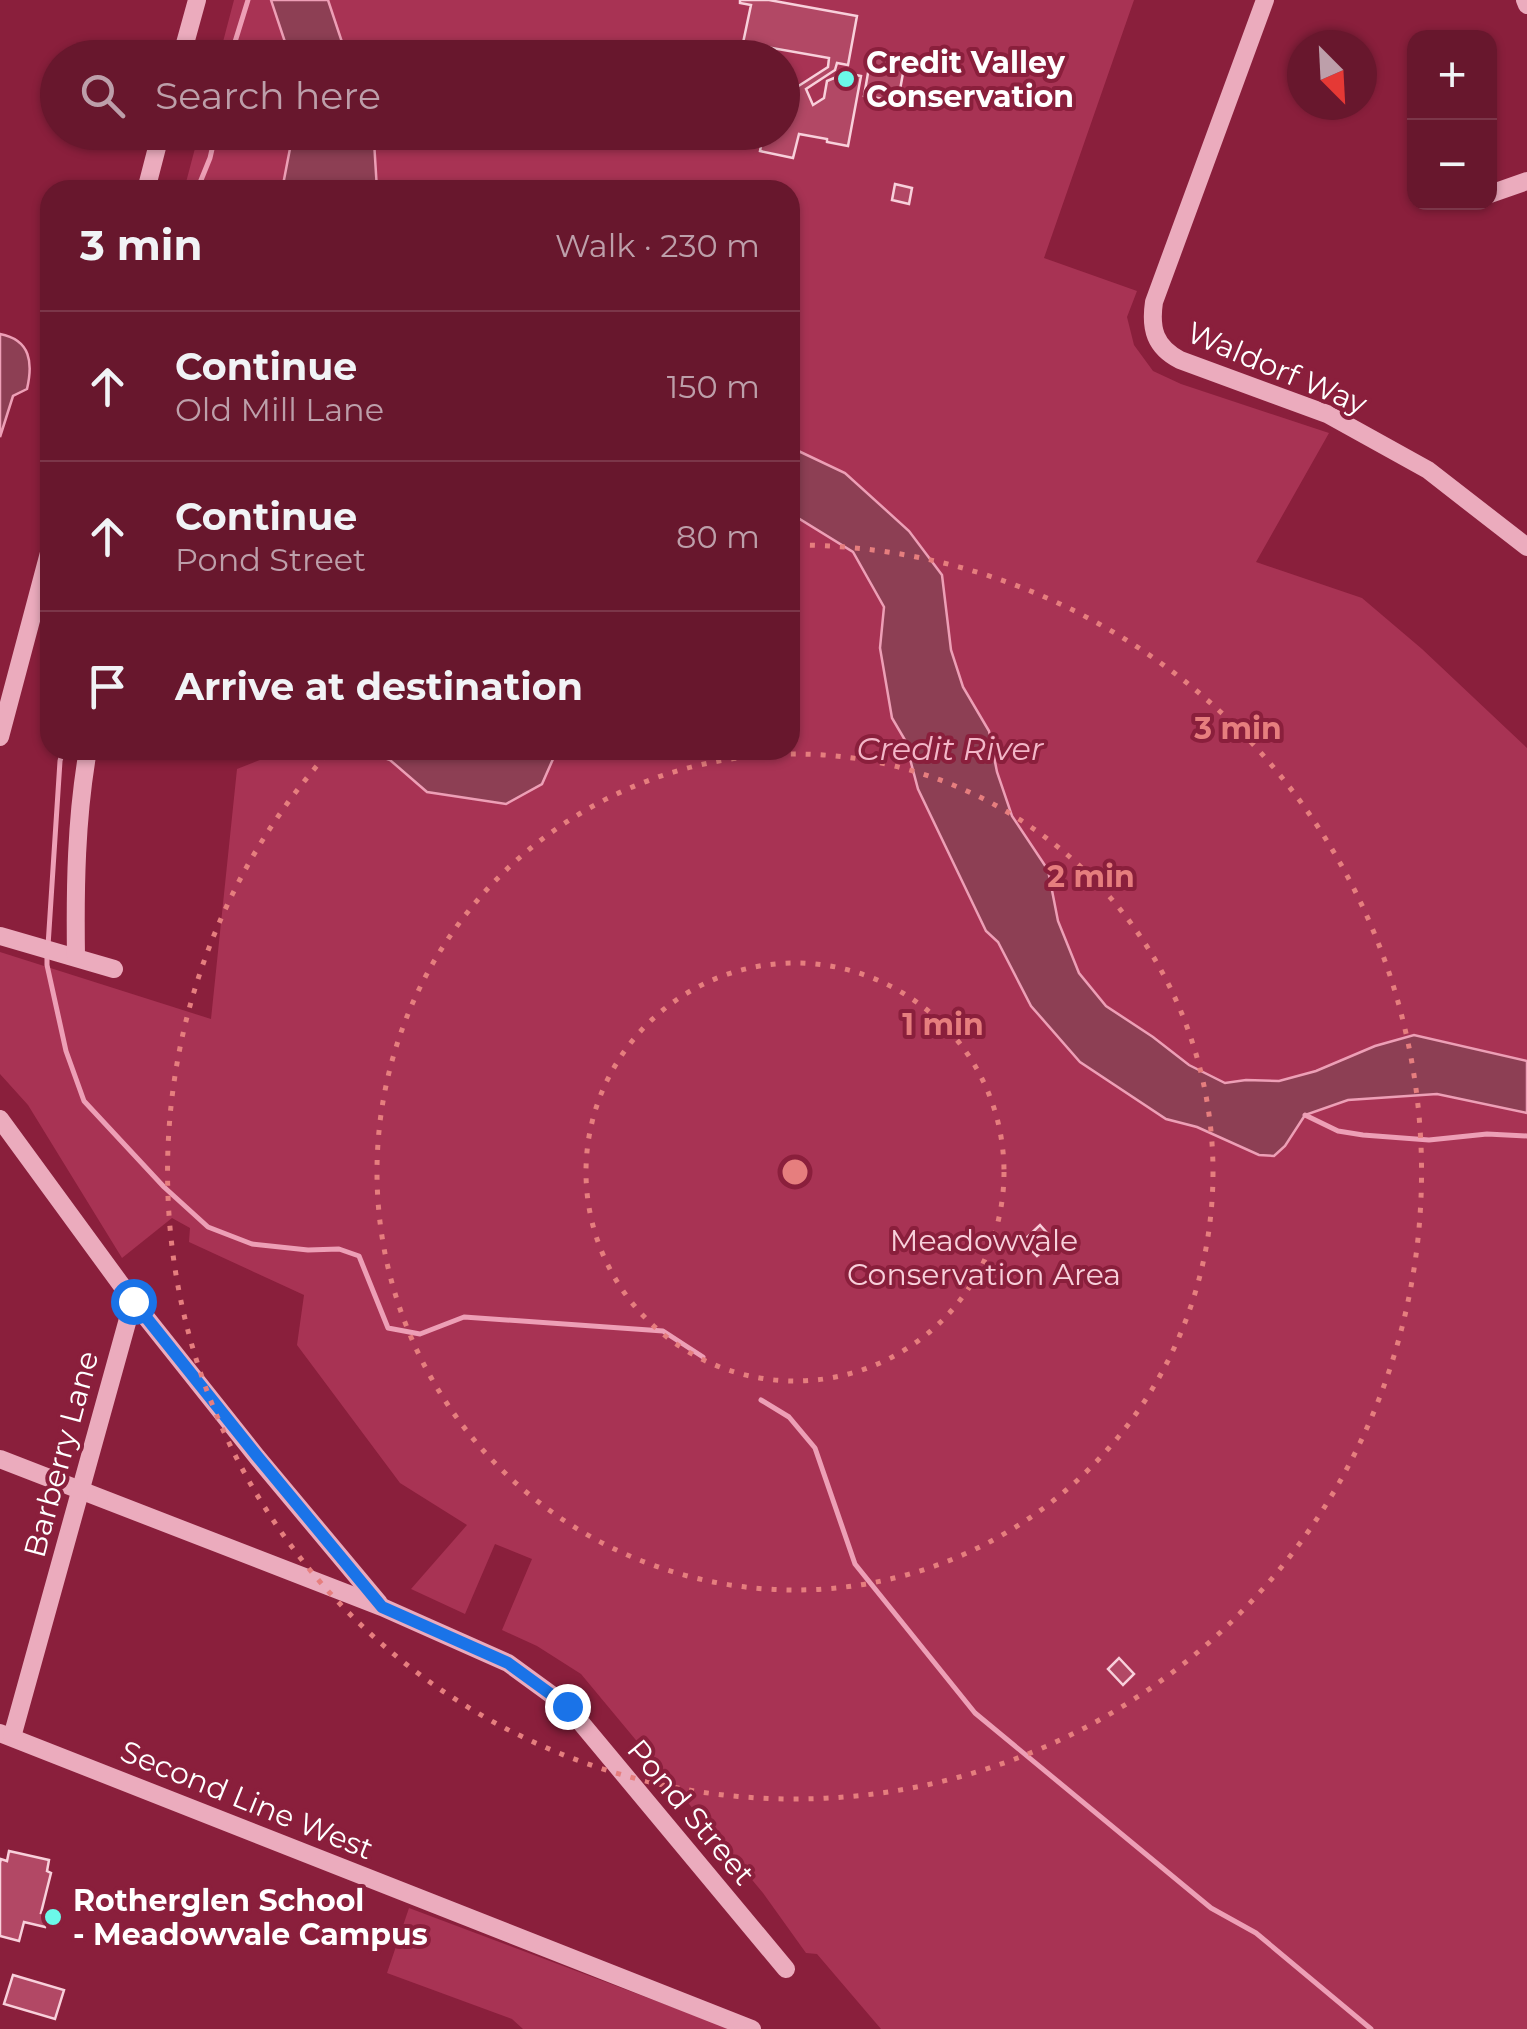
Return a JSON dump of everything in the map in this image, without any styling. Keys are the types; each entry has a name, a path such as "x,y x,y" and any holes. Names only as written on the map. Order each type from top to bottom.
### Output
{"street":[{"path":"186,40 196,0"},
{"name":"Waldorf Way","path":"1265,0 1154,302 1151,321 1156,340 1169,355 1180,360 1344,423 1428,470 1527,547"},
{"path":"149,180 156,150"},
{"path":"1497,191 1527,180"},
{"path":"0,737 6,687 40,580"},
{"path":"69,955 87,760"},
{"path":"0,936 114,969"},
{"path":"0,1119 133,1301 382,1607"},
{"name":"Barberry Lane","path":"6,1735 133,1301"},
{"name":"Pond Street","path":"0,1459 382,1607 508,1663 567,1706 786,1968"},
{"name":"Second Line West","path":"6,1735 752,2029"}],"green space":[{"name":"Meadowvale Conservation Area","path":"234,0 1134,0 1044,258 1137,291 1127,317 1134,345 1153,371 1329,433 1256,562 1362,598 1527,748 1527,2029 881,2029 817,1954 806,1953 763,1893 581,1674 537,1646 502,1630 532,1559 495,1544 465,1614 411,1589 467,1525 400,1483 297,1345 304,1295 189,1242 190,1228 172,1218 122,1258 28,1105 0,1074 0,952 211,1019 237,769 260,760 800,760 800,180 187,180 195,150 800,150 800,40 223,40"},
{"path":"409,1908 728,2028 523,2029 512,2019 387,1973"}],"water":[{"path":"271,0 328,0 341,40 284,40"},
{"path":"290,150 375,150 376,180 284,180"},
{"path":"0,334 24,347 30,370 27,389 13,396 0,437"},
{"name":"Credit River","path":"800,452 845,473 909,531 942,575 951,650 963,687 989,731 1012,816 1048,870 1058,921 1079,973 1106,1006 1189,1065 1225,1083 1279,1081 1414,1035 1527,1061 1527,1113 1437,1094 1348,1100 1305,1115 1274,1156 1259,1155 1197,1127 1166,1119 1080,1062 1031,1006 998,942 986,931 918,789 905,740 892,718 880,648 884,607 853,552 800,519"},
{"path":"390,760 553,760 542,784 506,804 427,792"}],"building":[{"name":"Credit Valley Conservation","path":"769,0 857,16 848,65 837,63 835,70 806,89 813,105 824,98 827,81 840,72 861,76 848,146 800,134 800,85 828,67 829,58 800,53 800,40 744,40 751,5 740,3"},
{"path":"871,56 905,62 898,101 864,96"},
{"name":"Credit Valley Conservation","path":"760,150 795,150 793,158"},
{"path":"895,184 912,188 909,204 892,200"},
{"path":"1040,1225 1054,1241 1037,1256 1023,1241"},
{"path":"1119,1658 1134,1674 1123,1685 1108,1669"},
{"path":"9,1851 49,1860 47,1871 51,1873 41,1913 48,1914 45,1927 24,1922 19,1941 0,1936 0,1863 1,1859 7,1861"},
{"path":"13,1975 64,1990 55,2019 4,2004"}],"waterway":[{"path":"236,40 248,0"},
{"path":"201,180 212,150"},
{"path":"48,946 60,760"},
{"path":"47,957 66,1051 84,1101 164,1187 208,1227 252,1244 339,1249 359,1256 388,1328 420,1334 464,1317 663,1331 703,1357"},
{"path":"1305,1115 1338,1131 1363,1135 1429,1140 1487,1134 1527,1136"},
{"path":"761,1400 789,1417 815,1448 855,1564 975,1713 1211,1908 1256,1933 1371,2029"}],"place":[{"name":"Credit Valley Conservation","path":"846,79"},
{"name":"Rotherglen School - Meadowvale Campus","path":"53,1917"}],"route":[{"path":"133,1301 382,1607 508,1663 567,1706"}]}
